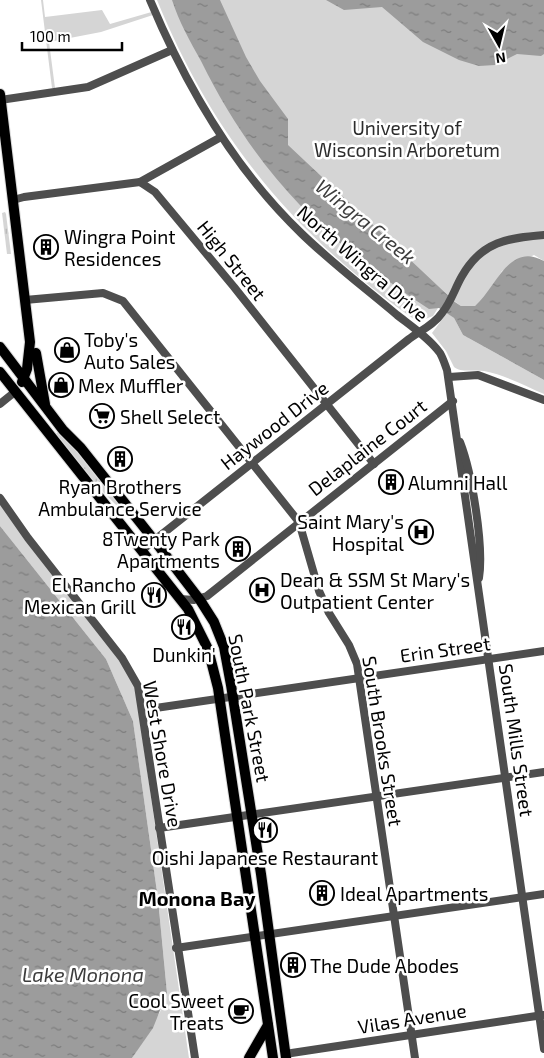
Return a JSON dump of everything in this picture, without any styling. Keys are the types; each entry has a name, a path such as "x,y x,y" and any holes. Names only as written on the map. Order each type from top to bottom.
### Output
{"main road":[{"path":"0,98 30,342 24,380"},
{"path":"30,342 36,353 46,408"},
{"name":"South Park Street","path":"0,347 46,408 154,540 200,600 214,622 224,647 269,934 277,1057"},
{"path":"16,391 24,380 34,373 36,353"},
{"name":"South Park Street","path":"0,372 180,599 208,649 219,698 268,1025 277,1057"},
{"path":"248,1058 268,1025"}],"street":[{"name":"North Wingra Drive","path":"150,0 192,90 252,180 301,234 433,345"},
{"path":"0,98 88,87 172,50"},
{"path":"13,200 140,182 221,136"},
{"name":"High Street","path":"140,182 164,201 374,464"},
{"name":"Haywood Drive","path":"142,550 418,332 428,327 442,313 473,260 487,248 507,238 544,235"},
{"name":"South Brooks Street","path":"25,300 103,293 123,301 299,522 317,586 329,613 349,645 357,664 395,916 414,1058"},
{"name":"South Mills Street","path":"433,345 440,353 449,377 458,437 466,458 473,492 480,560 479,583 505,777 542,1015 544,1049"},
{"path":"449,377 478,375 544,400"},
{"path":"0,404 16,391"},
{"name":"Delaplaine Court","path":"200,600 453,401"},
{"name":"West Shore Drive","path":"0,498 28,538 126,664 138,686 176,948 195,1058"},
{"path":"180,599 200,600"},
{"name":"Erin Street","path":"142,710 544,651"},
{"path":"160,828 544,772"},
{"path":"176,948 544,894"},
{"name":"Vilas Avenue","path":"277,1057 542,1015"}],"green space":[{"path":"41,0 43,0 45,17 102,10 110,24 155,11 156,14 101,32 49,42 55,88 52,88"},
{"name":"University of Wisconsin Arboretum","path":"157,0 544,0 544,261 534,255 502,271 485,298 475,306 461,306 446,295 433,316 418,322 333,255 296,219 263,181 232,140 205,97 180,50"},
{"path":"5,212 11,254 7,254 2,213"},
{"path":"447,313 454,318 463,335 544,380 544,394 492,373 460,370 454,367 446,351 432,333"},
{"path":"58,432 77,452 121,507 119,508 100,489 56,434"},
{"path":"0,498 122,658 140,696 138,708 189,1058 132,1058 160,1012 167,993 158,899 133,721 106,659 0,526"}],"water":[{"name":"Wingra Creek","path":"172,0 220,0 246,57 260,81 288,119 288,145 455,302 461,306 475,306 504,269 521,257 532,256 544,261 544,380 463,335 454,318 439,308 429,309 392,283 357,257 297,202 270,171 246,138 223,101 185,31"},
{"path":"326,0 544,0 544,54 541,56 517,54 495,65 479,66 459,60 423,42 382,7 344,10"},
{"name":"Lake Monona","path":"0,526 106,659 133,721 158,899 167,993 153,1028 132,1058 0,1058"}],"place":[{"name":"Wingra Point Residences","path":"46,247"},
{"name":"Toby's Auto Sales","path":"67,350"},
{"name":"Mex Muffler","path":"61,385"},
{"name":"Shell Select","path":"102,416"},
{"name":"Ryan Brothers Ambulance Service","path":"120,459"},
{"name":"Alumni Hall","path":"391,482"},
{"name":"Saint Mary's Hospital","path":"421,532"},
{"name":"8Twenty Park Apartments","path":"238,549"},
{"name":"Dean & SSM St Mary's Outpatient Center","path":"262,590"},
{"name":"El Rancho Mexican Grill","path":"154,595"},
{"name":"Dunkin'","path":"184,627"},
{"name":"Oishi Japanese Restaurant","path":"265,830"},
{"name":"Ideal Apartments","path":"322,893"},
{"name":"The Dude Abodes","path":"293,965"},
{"name":"Cool Sweet Treats","path":"241,1011"}],"district":[{"name":"Monona Bay","path":"197,898"}]}
